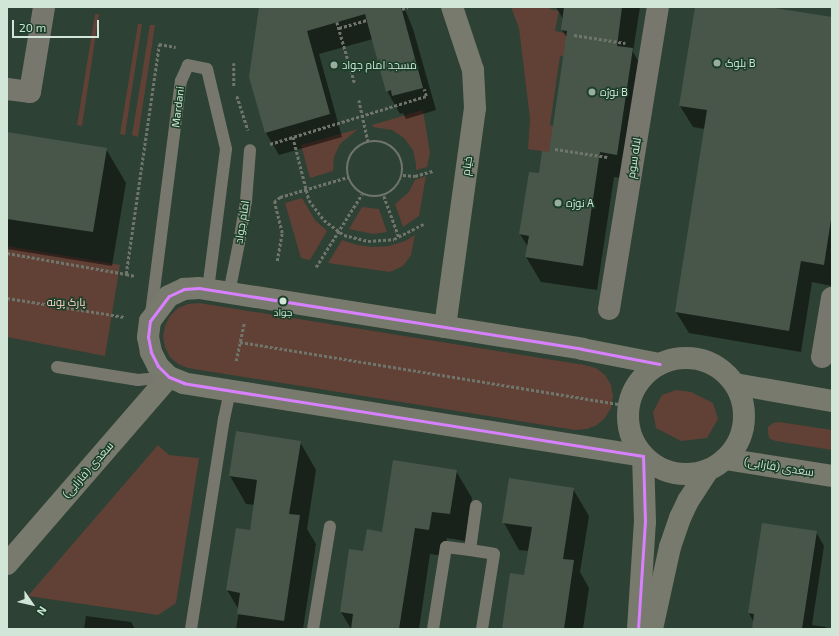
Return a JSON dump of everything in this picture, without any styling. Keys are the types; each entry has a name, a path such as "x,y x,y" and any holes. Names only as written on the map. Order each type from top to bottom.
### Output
{"street":[{"path":"7,89 30,92 44,7"},
{"name":"خیام","path":"445,327 475,108 473,70 452,7"},
{"name":"لاله سوم","path":"609,309 658,7"},
{"path":"643,456 184,383 170,377 158,366 151,352 148,336 150,321 169,296 184,289 218,291 582,348 660,364"},
{"path":"822,357 832,298"},
{"path":"652,629 670,547 680,518 688,502 717,464 734,448 740,437 744,423 744,409 735,384 726,373 714,365 701,360 687,358 674,359 660,364 637,384 630,398 628,413 629,429 634,443 643,456 656,466 670,472 686,474 717,464"},
{"name":"سعدی (فارابی)","path":"11,554 170,377"},
{"path":"735,384 832,401"},
{"path":"638,629 645,522 643,456"},
{"name":"سعدی (فارابی)","path":"717,464 832,476"}],"lane":[{"name":"Mardani","path":"150,321 181,81 188,65 207,69 226,150 218,291"},
{"name":"امام جواد","path":"218,291 240,236 252,150"},
{"path":"56,368 138,380 170,377"},
{"path":"191,629 224,419 230,390"},
{"path":"470,550 476,506"},
{"path":"313,629 330,526"},
{"path":"433,629 446,547 494,554 482,629"}],"path":[{"path":"402,9 408,7"},
{"path":"339,28 367,20"},
{"path":"337,22 355,84"},
{"path":"574,35 652,48"},
{"path":"7,253 126,274 159,44 183,48"},
{"path":"234,63 234,87"},
{"path":"237,94 252,150 426,96 424,88"},
{"path":"359,100 364,115 368,141"},
{"path":"293,137 309,200 324,220 344,235 368,241 399,237 423,224"},
{"path":"368,141 387,143 395,149 401,157 404,166 403,175 399,185 392,193 384,196 373,197 362,194 355,189 348,177 348,162 352,153 359,146 368,141"},
{"path":"555,149 633,161"},
{"path":"403,175 415,176 433,171"},
{"path":"277,262 282,233 274,202 280,197 348,177"},
{"path":"316,268 362,194"},
{"path":"384,196 399,237"},
{"path":"7,298 150,321"},
{"path":"236,361 245,319"},
{"path":"240,342 629,406"}],"green space":[{"path":"511,7 550,7 550,9 559,11 555,31 574,35 570,57 560,56 550,125 558,127 554,153 528,149 530,119 519,28"},
{"path":"95,14 99,14 82,126 77,125"},
{"path":"138,24 142,24 125,135 120,134"},
{"path":"150,25 155,25 138,137 132,135"},
{"path":"423,110 430,153 427,167 416,170 413,150 404,138 392,130 373,127 372,125"},
{"path":"358,129 340,144 334,157 333,171 310,178 301,145"},
{"path":"426,176 419,216 403,227 395,204 409,192 415,180"},
{"path":"302,198 315,220 327,231 310,260 301,258 285,203"},
{"path":"362,207 379,209 387,232 373,234 349,229"},
{"path":"415,235 411,255 403,266 390,272 328,263 342,240 357,245 373,247 389,246 405,241"},
{"name":"پارک پونه","path":"7,246 120,265 105,356 7,337"},
{"path":"199,303 585,365 596,368 605,375 611,385 613,396 611,408 605,418 597,425 587,429 575,430 188,368 178,364 170,357 165,347 163,336 165,326 170,316 178,308 188,304"},
{"path":"676,390 691,392 713,403 718,419 707,438 681,441 656,428 653,412 662,395"},
{"path":"779,422 832,430 832,450 770,439 768,427 773,423"},
{"path":"158,445 169,455 199,458 176,603 158,615 28,596"}],"building":[{"name":"مسجد امام جواد","path":"259,7 401,7 423,88 392,96 391,90 386,92 365,14 307,31 330,114 265,133 249,77"},
{"path":"564,7 622,7 617,46 633,48 617,155 600,152 583,266 525,257 529,236 519,234 529,172 539,173 542,151 549,152 567,31 561,30"},
{"path":"695,7 768,7 832,17 832,213 824,265 801,261 789,331 675,312 707,110 679,106"},
{"path":"7,132 107,148 93,232 7,219"},
{"path":"236,431 301,441 289,514 300,515 284,621 237,614 240,593 226,590 236,528 250,530 257,480 229,476"},
{"path":"393,460 457,470 450,514 432,512 429,530 415,528 399,629 351,629 353,614 340,612 349,549 363,551 367,529 382,532"},
{"path":"509,478 574,488 563,559 574,560 564,629 502,629 510,573 524,575 532,527 502,523"},
{"path":"762,523 817,531 802,629 752,629 754,614 748,613"}],"transit line":[{"path":"638,629 645,522 643,456 184,383 169,377 158,366 151,352 148,337 150,321 169,296 184,289 199,288 582,349 660,364"}],"place":[{"name":"بلوک B","path":"717,63"},
{"name":"مسجد امام جواد","path":"334,65"},
{"name":"نوژه B","path":"592,92"},
{"name":"نوژه A","path":"558,203"},
{"name":"جواد","path":"283,301"}]}
